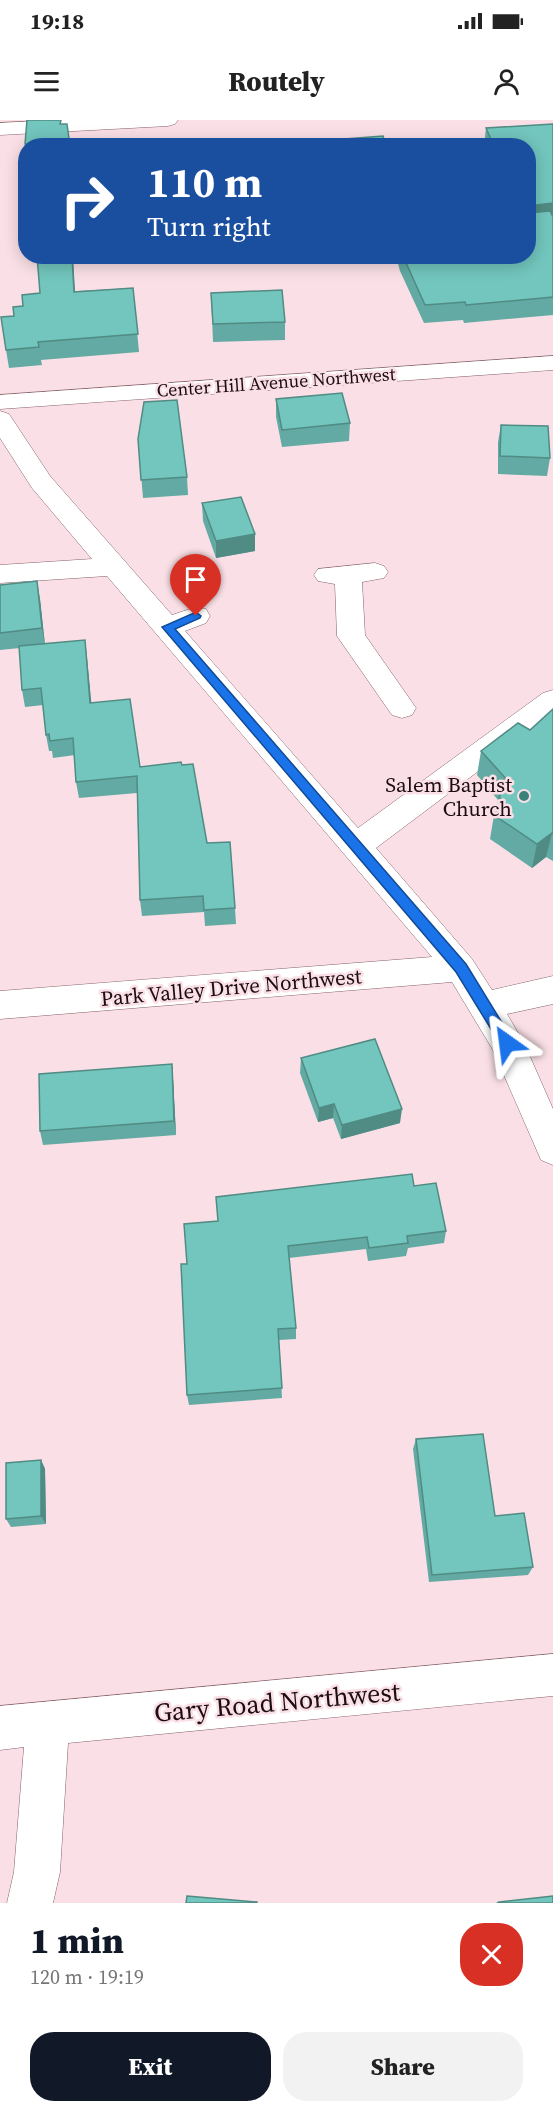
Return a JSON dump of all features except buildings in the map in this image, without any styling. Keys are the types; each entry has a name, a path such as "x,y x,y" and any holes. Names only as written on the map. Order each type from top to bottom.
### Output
{"street":[{"path":"0,129 168,120"},
{"name":"Center Hill Avenue Northwest","path":"0,402 553,363"},
{"path":"0,419 41,482 461,968 507,1043 553,1149"},
{"path":"0,574 115,566"},
{"path":"375,572 338,574 351,636 402,708"},
{"path":"168,627 196,616"},
{"path":"356,846 553,700"},
{"name":"Park Valley Drive Northwest","path":"0,1005 461,968"},
{"path":"484,1006 553,990"},
{"name":"Gary Road Northwest","path":"0,1728 553,1676"},
{"path":"30,1903 37,1872 48,1724"}],"place":[{"name":"Salem Baptist Church","path":"524,796"}],"route":[{"path":"196,616 168,627 461,968 507,1043"}]}
